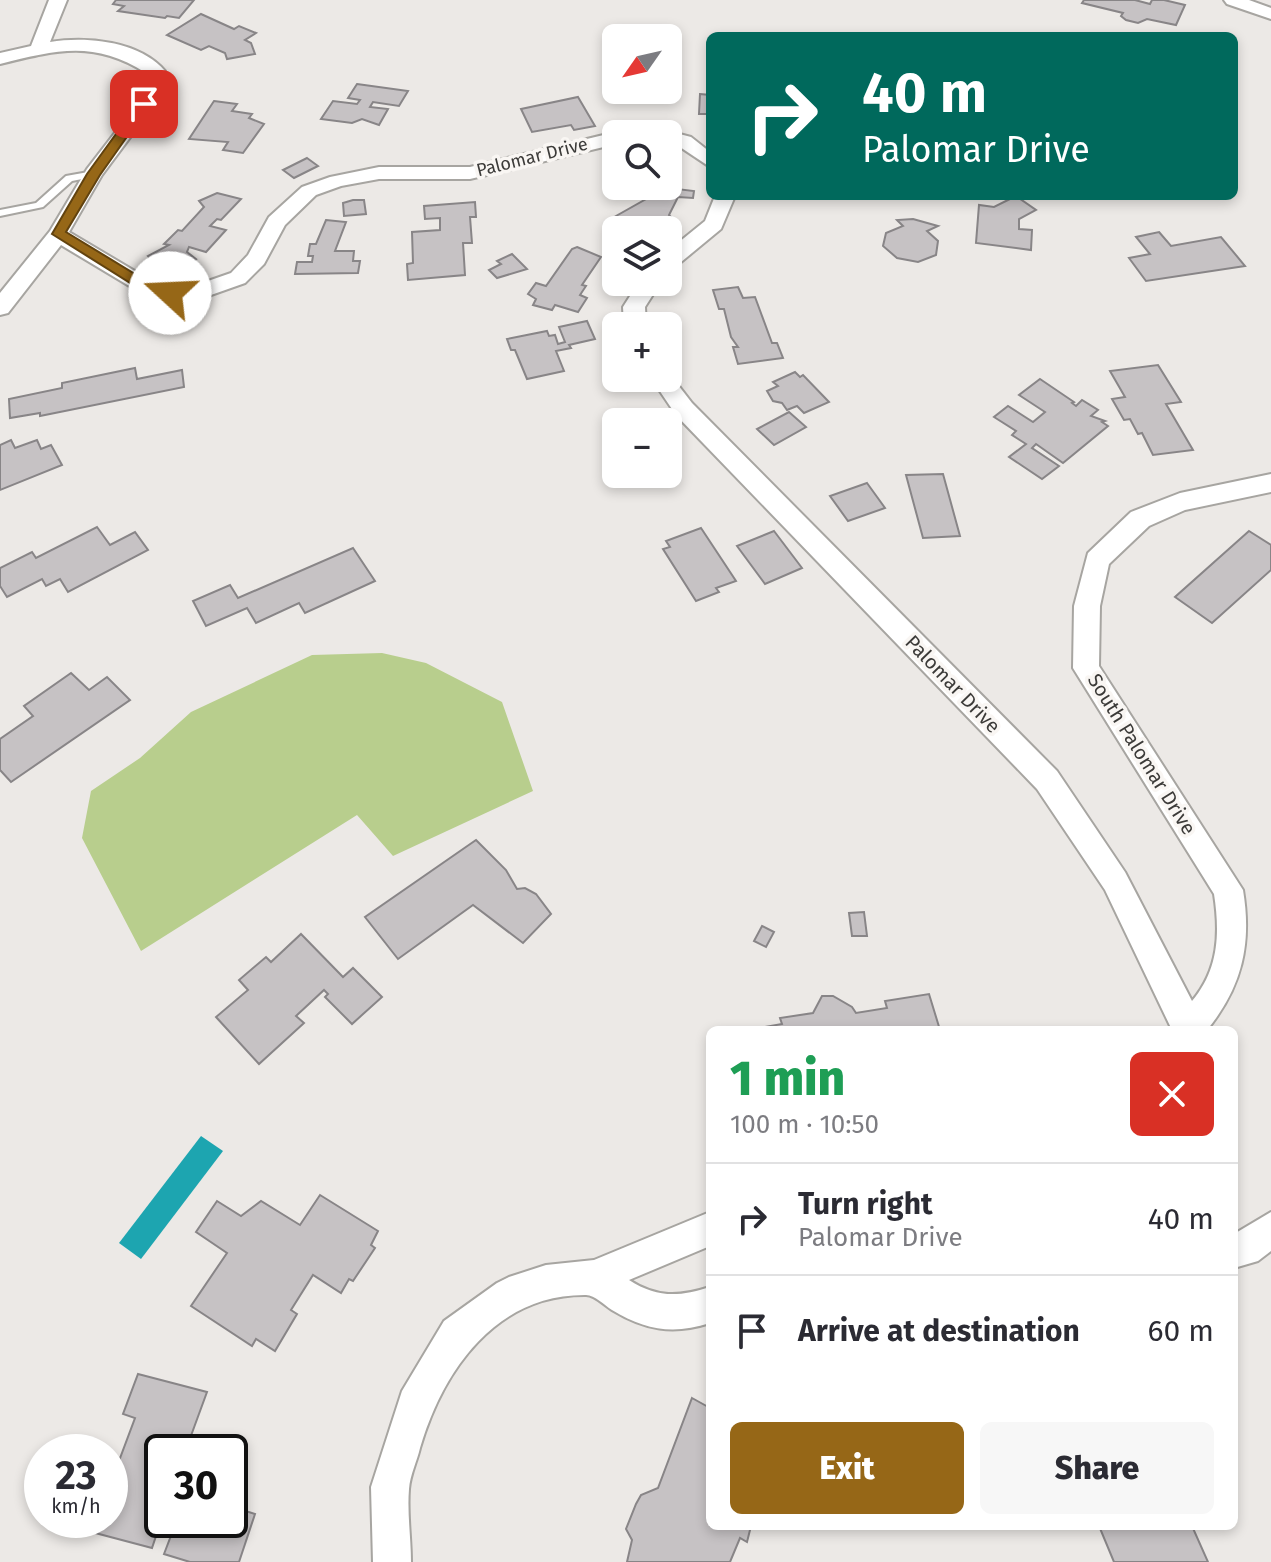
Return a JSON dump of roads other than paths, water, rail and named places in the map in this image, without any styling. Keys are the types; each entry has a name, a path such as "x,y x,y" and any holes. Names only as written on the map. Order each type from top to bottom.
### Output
{"street":[{"path":"39,48 57,0"},
{"path":"1233,0 1271,14"},
{"path":"0,59 39,48 95,43 121,50 156,71 154,88 135,120 94,174 58,234 0,308"},
{"path":"682,138 706,132"},
{"name":"Palomar Drive","path":"58,234 148,288 170,293 211,288 238,278 257,259 276,222 309,191 379,173 470,173 602,141"},
{"path":"682,143 706,158"},
{"path":"682,250 714,224 723,200"},
{"name":"Palomar Drive","path":"672,392 684,409 1047,780 1115,881 1187,1026"},
{"name":"South Palomar Drive","path":"1190,1026 1216,994 1229,959 1235,928 1228,890 1086,668 1087,606 1097,560 1140,519 1180,502 1271,483"},
{"path":"1238,1250 1246,1249 1271,1229"},
{"path":"392,1562 390,1487 415,1404 457,1334 509,1295 546,1282 594,1277 706,1231"},
{"path":"594,1277 645,1311 688,1314 706,1307"}],"lane":[{"path":"0,213 39,205 69,178 94,174"}],"water":[{"path":"201,1136 223,1151 141,1259 119,1243"}]}
